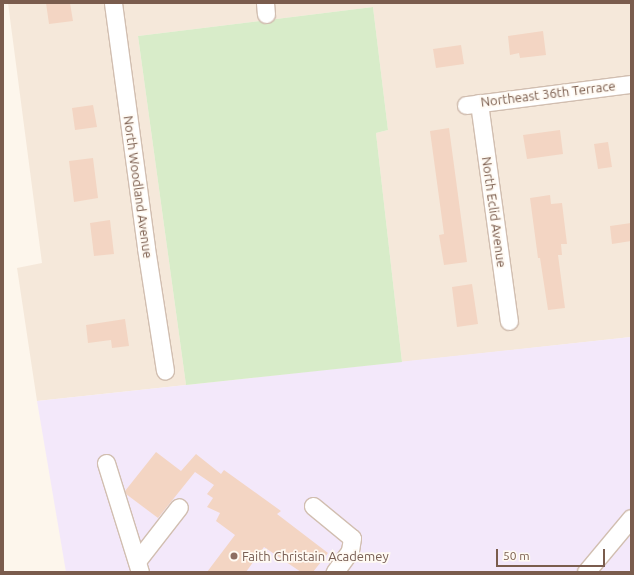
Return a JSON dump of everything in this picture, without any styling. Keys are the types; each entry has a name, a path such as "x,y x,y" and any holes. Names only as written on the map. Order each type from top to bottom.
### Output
{"street":[{"name":"North Woodland Avenue","path":"114,3 146,248 165,371"},
{"name":"Northeast 36th Terrace","path":"472,104 631,84"},
{"name":"North Eclid Avenue","path":"472,104 509,321"},
{"path":"106,463 138,567"},
{"path":"313,506 352,538 350,551 334,572"},
{"path":"138,567 179,507"},
{"path":"586,572 631,518"}],"shaded area":[{"path":"8,3 631,3 631,337 402,362 376,133 388,130 373,7 138,36 186,385 37,401 17,268 42,263"},
{"path":"631,337 631,572 66,572 37,401"}],"green space":[{"path":"373,7 388,130 376,133 402,362 186,385 138,36"}],"building":[{"path":"46,3 70,3 73,21 49,24"},
{"path":"543,31 546,55 520,58 519,53 510,55 508,36"},
{"path":"461,45 464,64 436,68 433,49"},
{"path":"93,105 97,127 75,130 72,108"},
{"path":"449,128 467,262 444,265 439,235 444,234 430,131"},
{"path":"560,130 563,154 527,159 523,135"},
{"path":"608,142 612,167 598,169 594,144"},
{"path":"93,158 98,198 74,202 69,161"},
{"path":"550,195 551,204 562,203 567,244 561,244 562,255 558,255 565,308 548,310 540,258 538,258 530,198"},
{"path":"110,220 114,254 94,256 90,223"},
{"path":"631,223 631,241 612,244 610,226"},
{"path":"472,284 478,324 457,327 452,287"},
{"path":"125,319 129,346 112,348 111,340 88,343 86,325"},
{"path":"156,452 181,471 196,454 221,474 224,470 281,511 277,514 328,553 313,572 301,572 264,547 246,572 207,572 235,535 216,521 220,513 207,507 213,498 207,494 214,485 195,472 158,518 126,494 125,491"}],"place":[{"name":"Faith Christain Academey","path":"234,556"}]}
